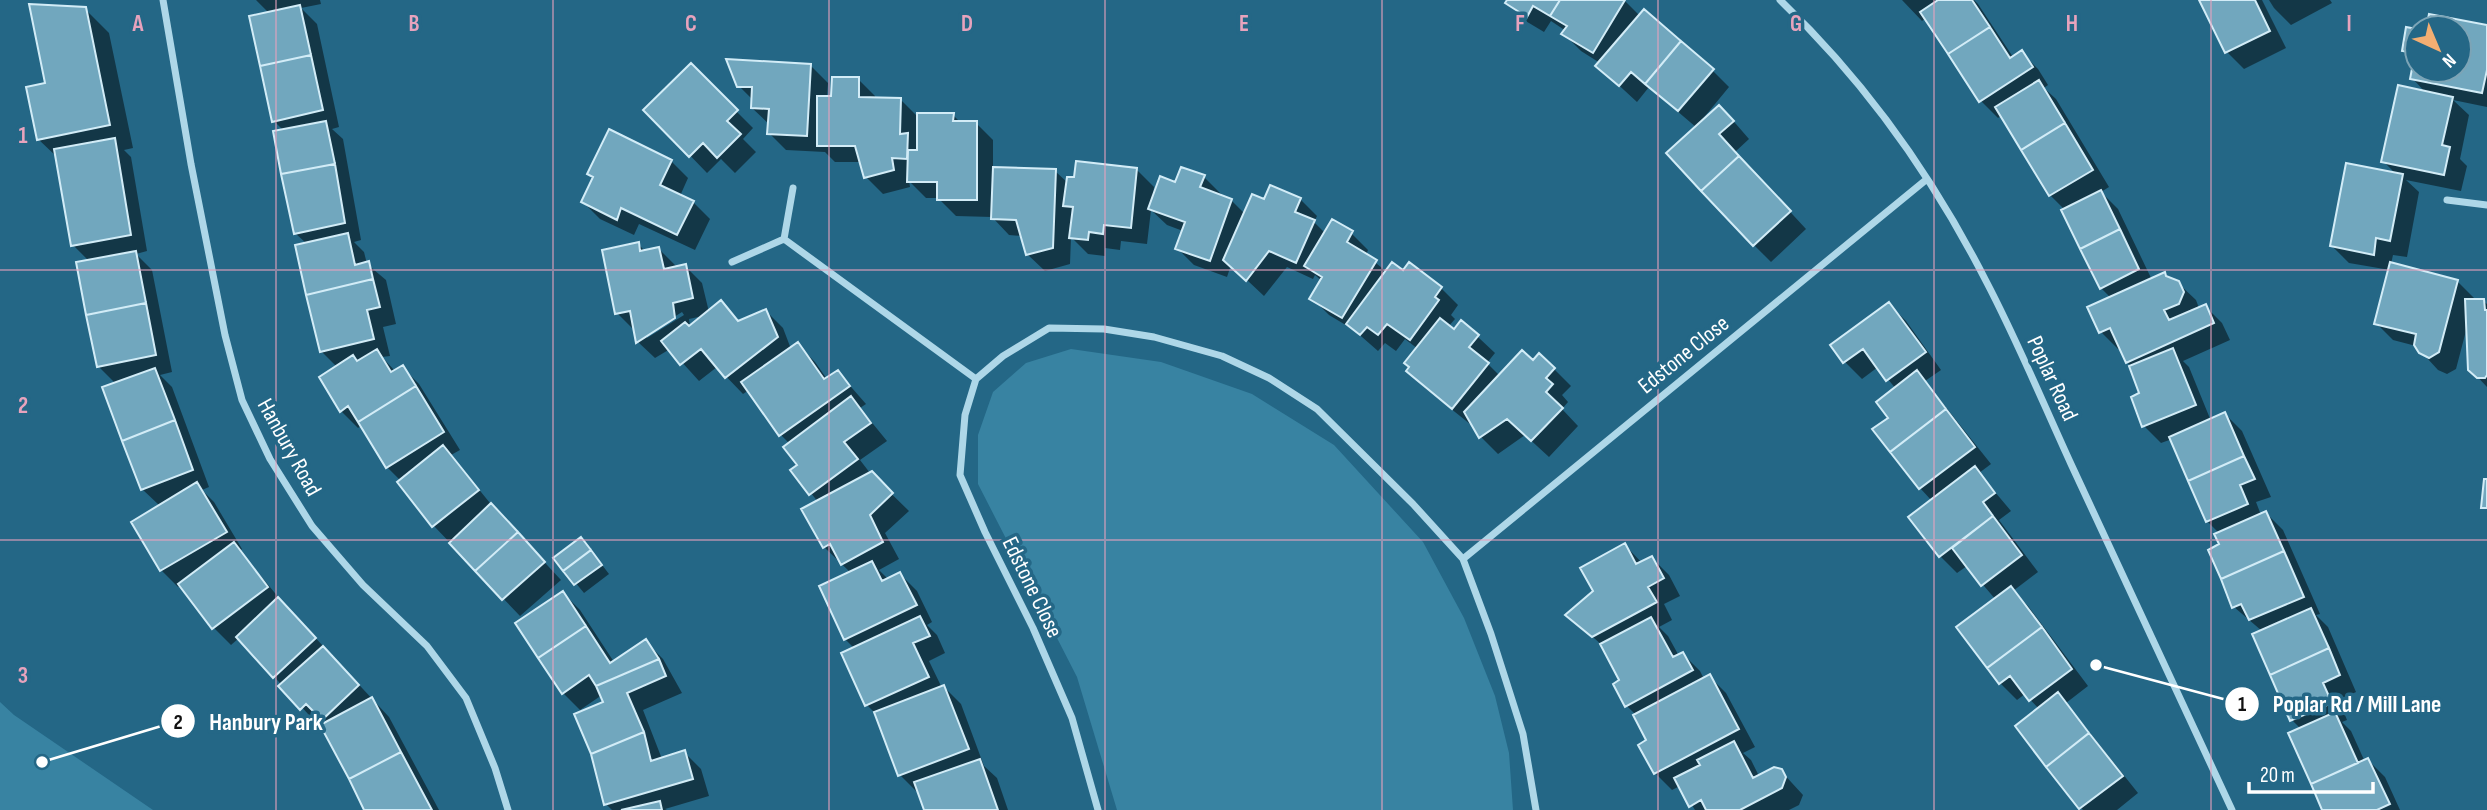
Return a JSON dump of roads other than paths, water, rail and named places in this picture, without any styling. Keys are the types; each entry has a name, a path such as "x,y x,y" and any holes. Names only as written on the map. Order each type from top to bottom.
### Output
{"street":[{"name":"Hanbury Road","path":"163,0 191,164 220,309 242,400 270,460 313,526 363,585 427,646 466,698 495,768 508,810"},
{"name":"Poplar Road","path":"1780,0 1849,74 1902,140 1986,281 2232,810"},
{"name":"Edstone Close","path":"1463,559 1927,179"},
{"path":"784,239 793,187"},
{"path":"2446,200 2487,205"},
{"path":"784,239 976,379 1003,356 1049,328 1104,329 1154,337 1222,356 1269,378 1317,409 1413,504 1463,559 1491,634 1522,734 1536,810"},
{"path":"732,262 784,239"},
{"name":"Edstone Close","path":"976,379 965,415 960,475 1033,628 1072,718 1098,810"}],"place":[{"name":"Poplar Rd / Mill Lane","path":"2096,665"},
{"name":"Hanbury Park","path":"42,762"}]}
